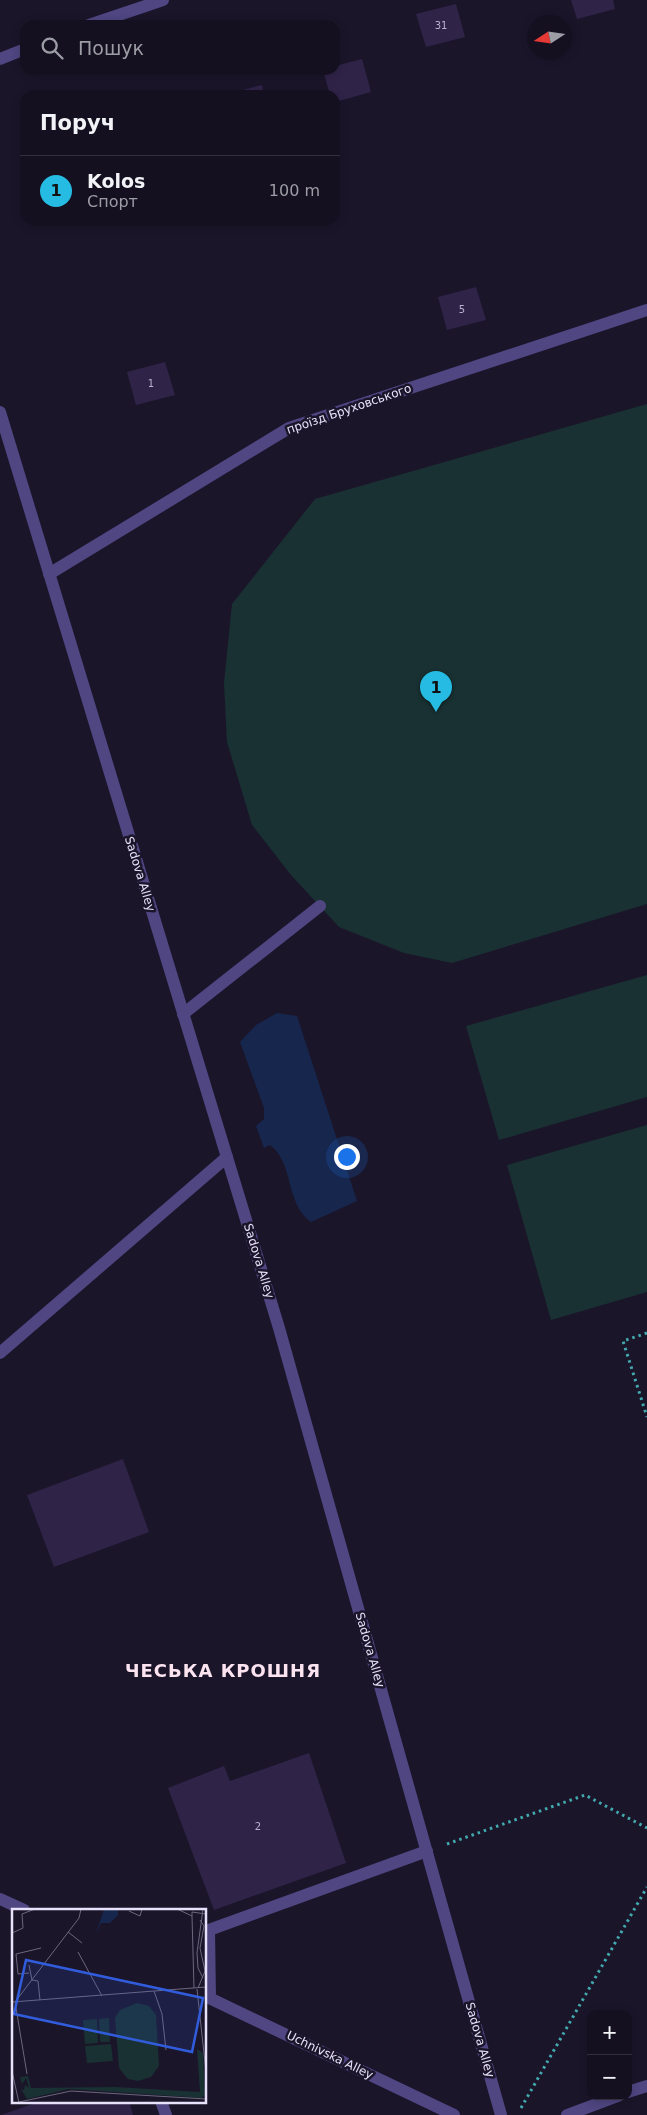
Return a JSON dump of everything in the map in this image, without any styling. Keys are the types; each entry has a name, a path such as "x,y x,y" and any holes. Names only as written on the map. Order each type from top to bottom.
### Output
{"street":[{"path":"104,20 163,0"},
{"path":"0,58 20,51"},
{"name":"проїзд Бруховського","path":"50,574 289,428 647,310"},
{"name":"Sadova Alley","path":"0,412 279,1328 501,2115"},
{"path":"183,1014 320,906"},
{"path":"0,1353 227,1157"},
{"path":"207,1998 209,1930 427,1851"},
{"path":"0,1899 22,1909"},
{"name":"Uchnivska Alley","path":"207,1998 454,2115"},
{"path":"632,2091 647,2086"},
{"path":"567,2115 607,2100"},
{"path":"161,2102 166,2115"}],"path":[{"path":"647,1333 623,1341 647,1417"},
{"path":"427,1851 585,1795 647,1828"},
{"path":"517,2115 647,1887"}],"green space":[{"path":"647,404 647,904 452,963 404,953 339,927 291,875 252,825 227,742 224,683 232,604 315,499"},
{"path":"647,975 647,1097 499,1140 466,1026"},
{"path":"647,1125 647,1292 551,1320 507,1165"}],"water":[{"path":"277,1013 297,1016 357,1201 311,1222 297,1205 287,1172 278,1152 270,1145 264,1148 256,1126 264,1119 264,1108 240,1042 256,1025"}],"building":[{"path":"571,0 613,0 615,9 577,19"},
{"path":"456,4 465,37 426,47 416,14"},
{"path":"362,59 371,92 340,101 340,90 329,90 324,75 340,75 340,65"},
{"path":"262,85 263,90 243,90"},
{"path":"476,287 486,320 447,330 438,297"},
{"path":"165,362 175,395 136,405 127,372"},
{"path":"123,1459 149,1532 54,1567 27,1495"},
{"path":"309,1753 346,1863 214,1910 168,1788 224,1766 230,1781"},
{"path":"38,2102 129,2102 133,2115 1,2115"}],"place":[{"name":"Kolos","path":"436,712"}],"district":[{"name":"ЧЕСЬКА КРОШНЯ","path":"223,1670"}]}
